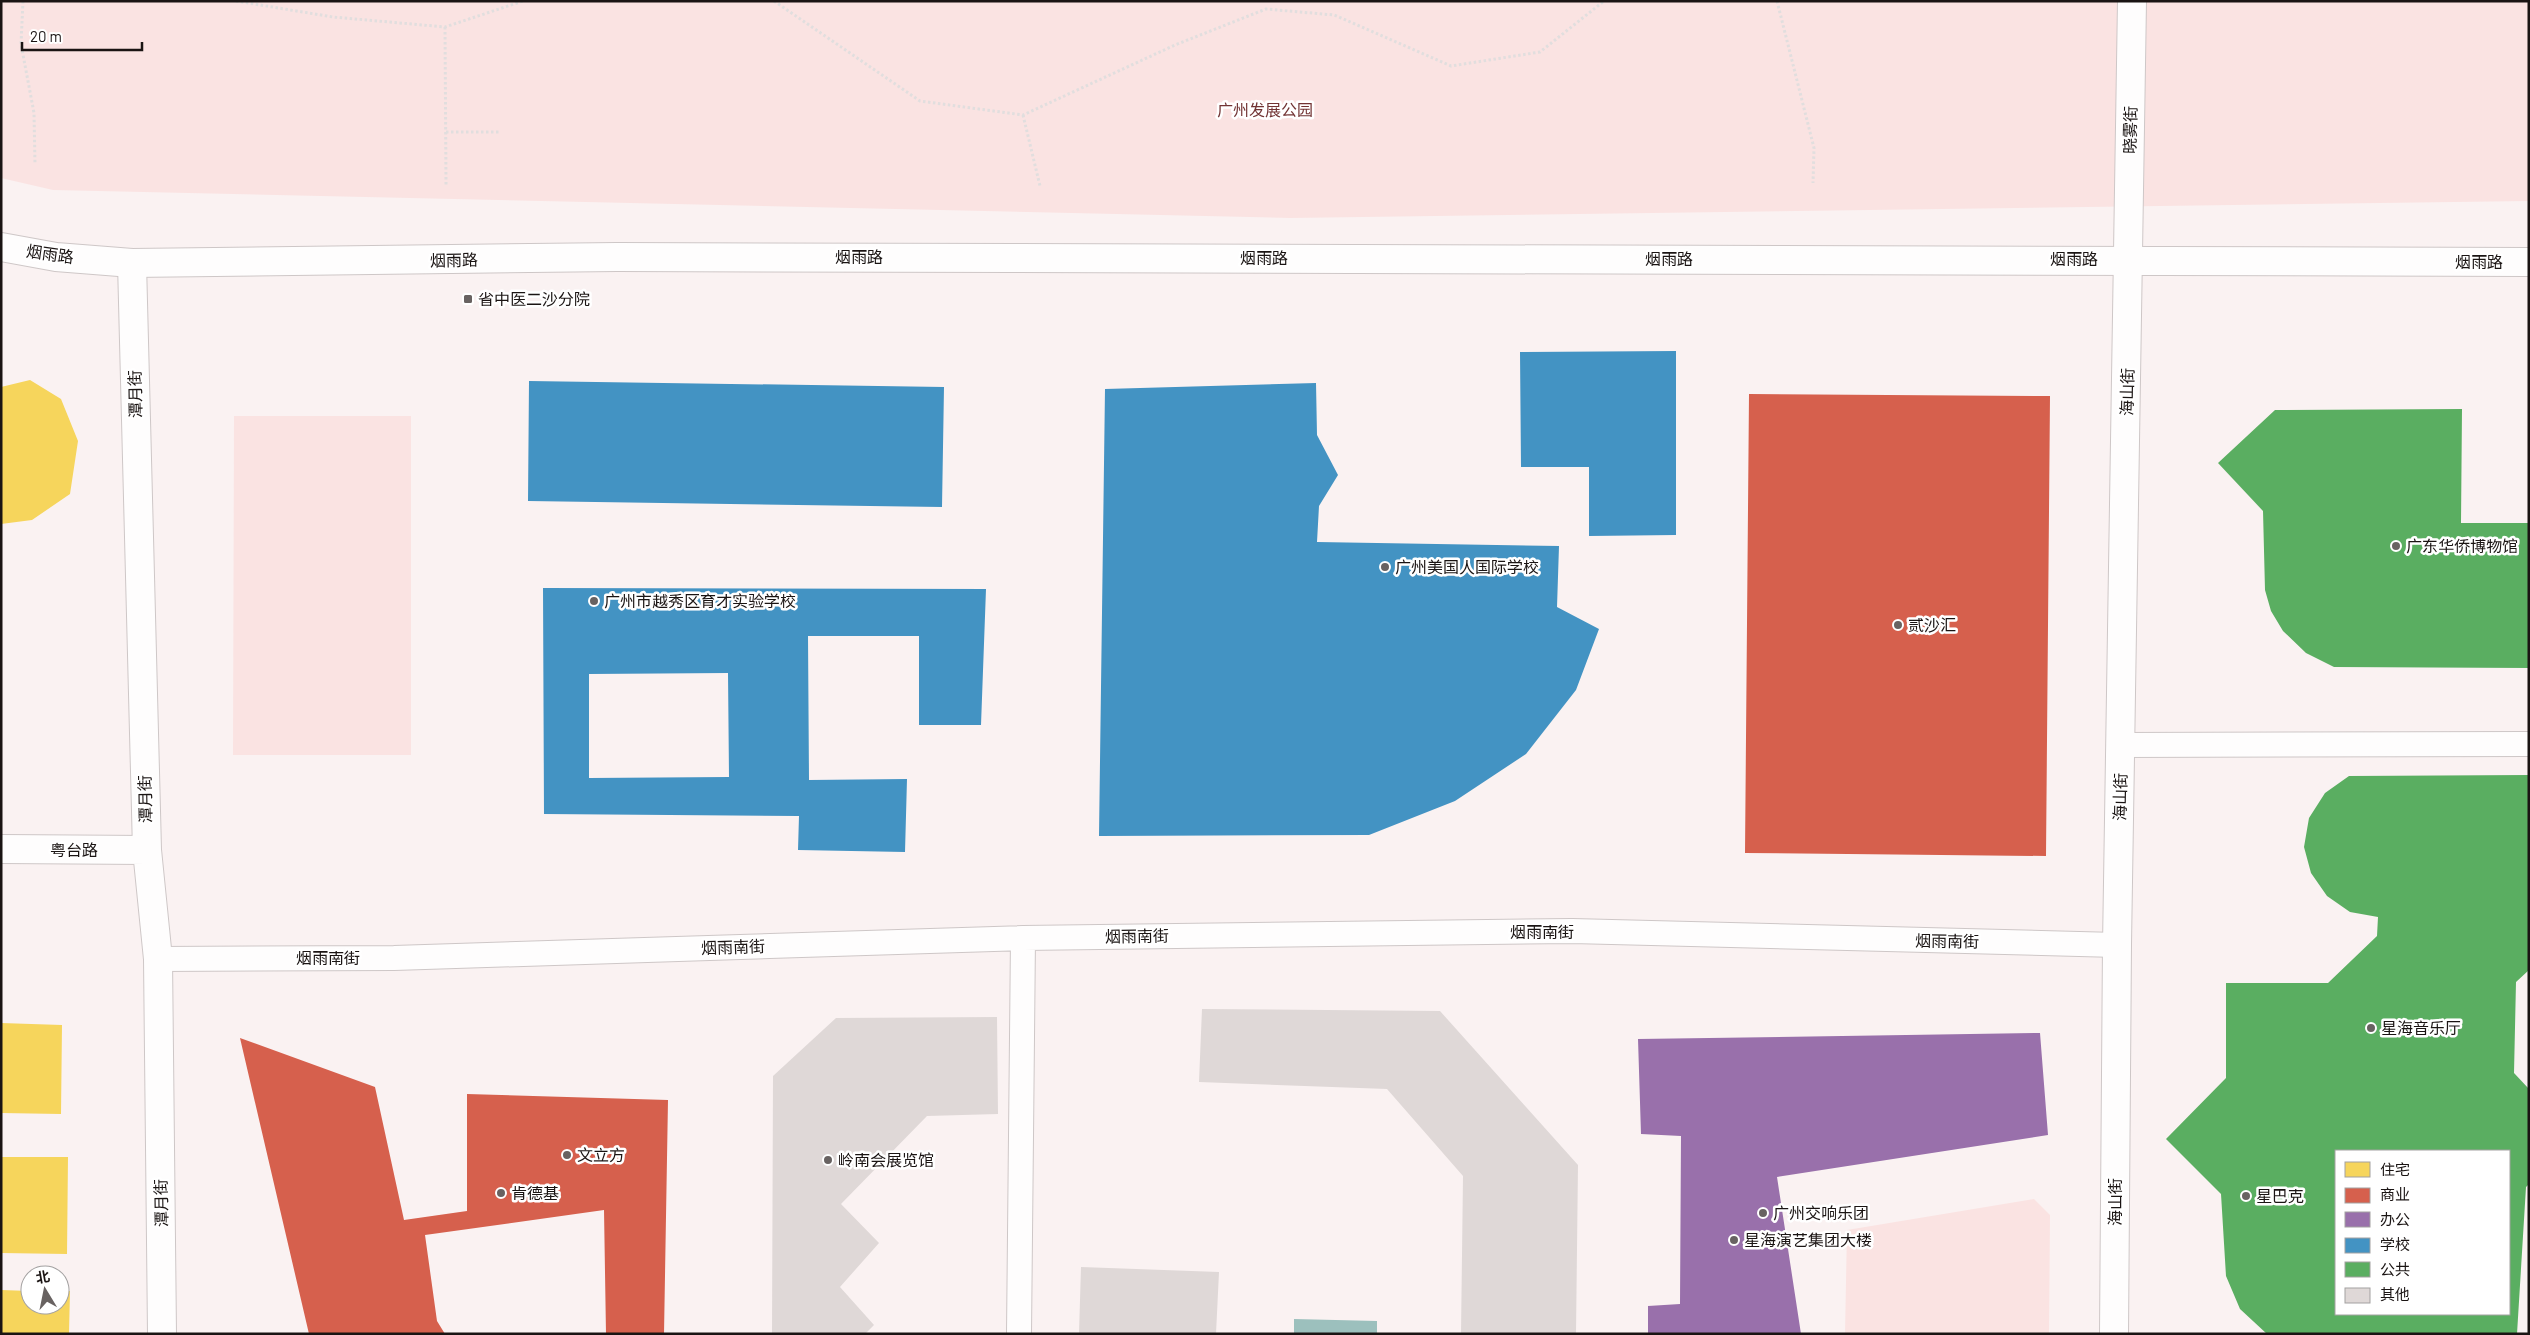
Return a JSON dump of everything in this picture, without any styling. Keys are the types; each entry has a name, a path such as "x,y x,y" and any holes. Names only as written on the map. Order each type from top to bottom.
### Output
{"street":[{"name":"晓雾街","path":"2129,260 2132,1"},
{"name":"烟雨路","path":"1,247 56,257 132,263 617,257 2529,262"},
{"name":"海山街","path":"2114,1334 2116,945 2129,260"},
{"name":"潭月街","path":"132,263 147,850 158,959 162,1334"},
{"name":"粤台路","path":"1,849 147,850"}],"lane":[{"path":"2121,745 2529,744"},
{"name":"烟雨南街","path":"158,959 394,958 1023,938 1572,931 2116,945"},
{"path":"1019,1334 1023,938"}],"path":[{"path":"22,1 21,44 34,113 35,164"},
{"path":"236,1 333,17 445,27 523,1"},
{"path":"774,1 920,101 1023,114 1175,45 1266,9 1334,15 1451,66 1540,52 1604,1"},
{"path":"1778,1 1814,148 1814,183"},
{"path":"445,27 446,185"},
{"path":"1023,114 1040,186"},
{"path":"446,132 501,132"}],"green space":[{"name":"广州发展公园","path":"1,1 2529,1 2529,201 1290,218 53,190 1,178"},
{"path":"234,416 411,416 411,755 233,755"},
{"path":"2034,1199 2050,1215 2049,1334 1845,1334 1847,1230"}],"water":[{"path":"1294,1319 1377,1321 1377,1334 1294,1334"}],"building: 住宅":[{"path":"30,380 61,399 78,441 70,494 32,520 1,524 1,387"},
{"path":"1,1023 62,1025 61,1114 1,1113"},
{"path":"1,1157 68,1157 67,1254 1,1253"},
{"path":"1,1290 20,1291 20,1315 69,1315 69,1334 1,1334"}],"building: 商业":[{"name":"贰沙汇","path":"1749,394 2050,396 2046,856 1745,853"},
{"name":"文立方","path":"240,1038 375,1087 404,1220 467,1211 467,1094 668,1100 664,1334 606,1334 604,1210 425,1235 437,1321 445,1334 309,1334"}],"building: 办公":[{"name":"星海演艺集团大楼","path":"2040,1033 2048,1135 1777,1177 1801,1334 1648,1334 1648,1306 1680,1304 1681,1136 1641,1134 1638,1039"}],"building: 学校":[{"path":"1676,351 1676,535 1589,536 1589,467 1521,467 1520,352"},
{"path":"529,381 944,387 942,507 528,501"},
{"path":"1316,383 1317,435 1338,475 1319,506 1317,542 1559,546 1557,607 1599,629 1576,690 1526,754 1455,801 1369,835 1099,836 1105,389"},
{"path":"543,588 986,589 981,725 919,725 919,636 808,636 809,780 907,779 905,852 798,850 799,816 544,814","holes":["728,673 729,777 589,778 589,674"]}],"building: 公共":[{"name":"广东华侨博物馆","path":"2462,409 2461,523 2529,523 2529,668 2334,667 2306,653 2283,631 2271,611 2265,590 2263,511 2218,463 2275,410"},
{"name":"星海音乐厅","path":"2529,775 2529,970 2516,982 2514,1073 2529,1089 2529,1184 2526,1187 2517,1334 2267,1334 2240,1309 2226,1276 2221,1194 2166,1139 2226,1078 2226,983 2328,983 2377,936 2378,917 2350,912 2327,896 2311,873 2304,847 2309,818 2325,793 2349,776"}],"building: 其他":[{"path":"1202,1009 1440,1011 1578,1165 1576,1334 1461,1334 1463,1176 1387,1089 1199,1082"},
{"name":"岭南会展览馆","path":"997,1017 998,1114 927,1116 841,1204 879,1243 840,1287 874,1325 865,1334 772,1334 773,1076 836,1018"},
{"path":"1081,1267 1219,1272 1216,1334 1079,1334"}],"place":[{"name":"省中医二沙分院","path":"468,299"},
{"name":"广东华侨博物馆","path":"2396,546"},
{"name":"广州美国人国际学校","path":"1385,567"},
{"name":"广州市越秀区育才实验学校","path":"594,601"},
{"name":"贰沙汇","path":"1898,625"},
{"name":"星海音乐厅","path":"2371,1028"},
{"name":"文立方","path":"567,1155"},
{"name":"岭南会展览馆","path":"828,1160"},
{"name":"肯德基","path":"501,1193"},
{"name":"星巴克","path":"2246,1196"},
{"name":"广州交响乐团","path":"1763,1213"},
{"name":"星海演艺集团大楼","path":"1734,1240"}]}
